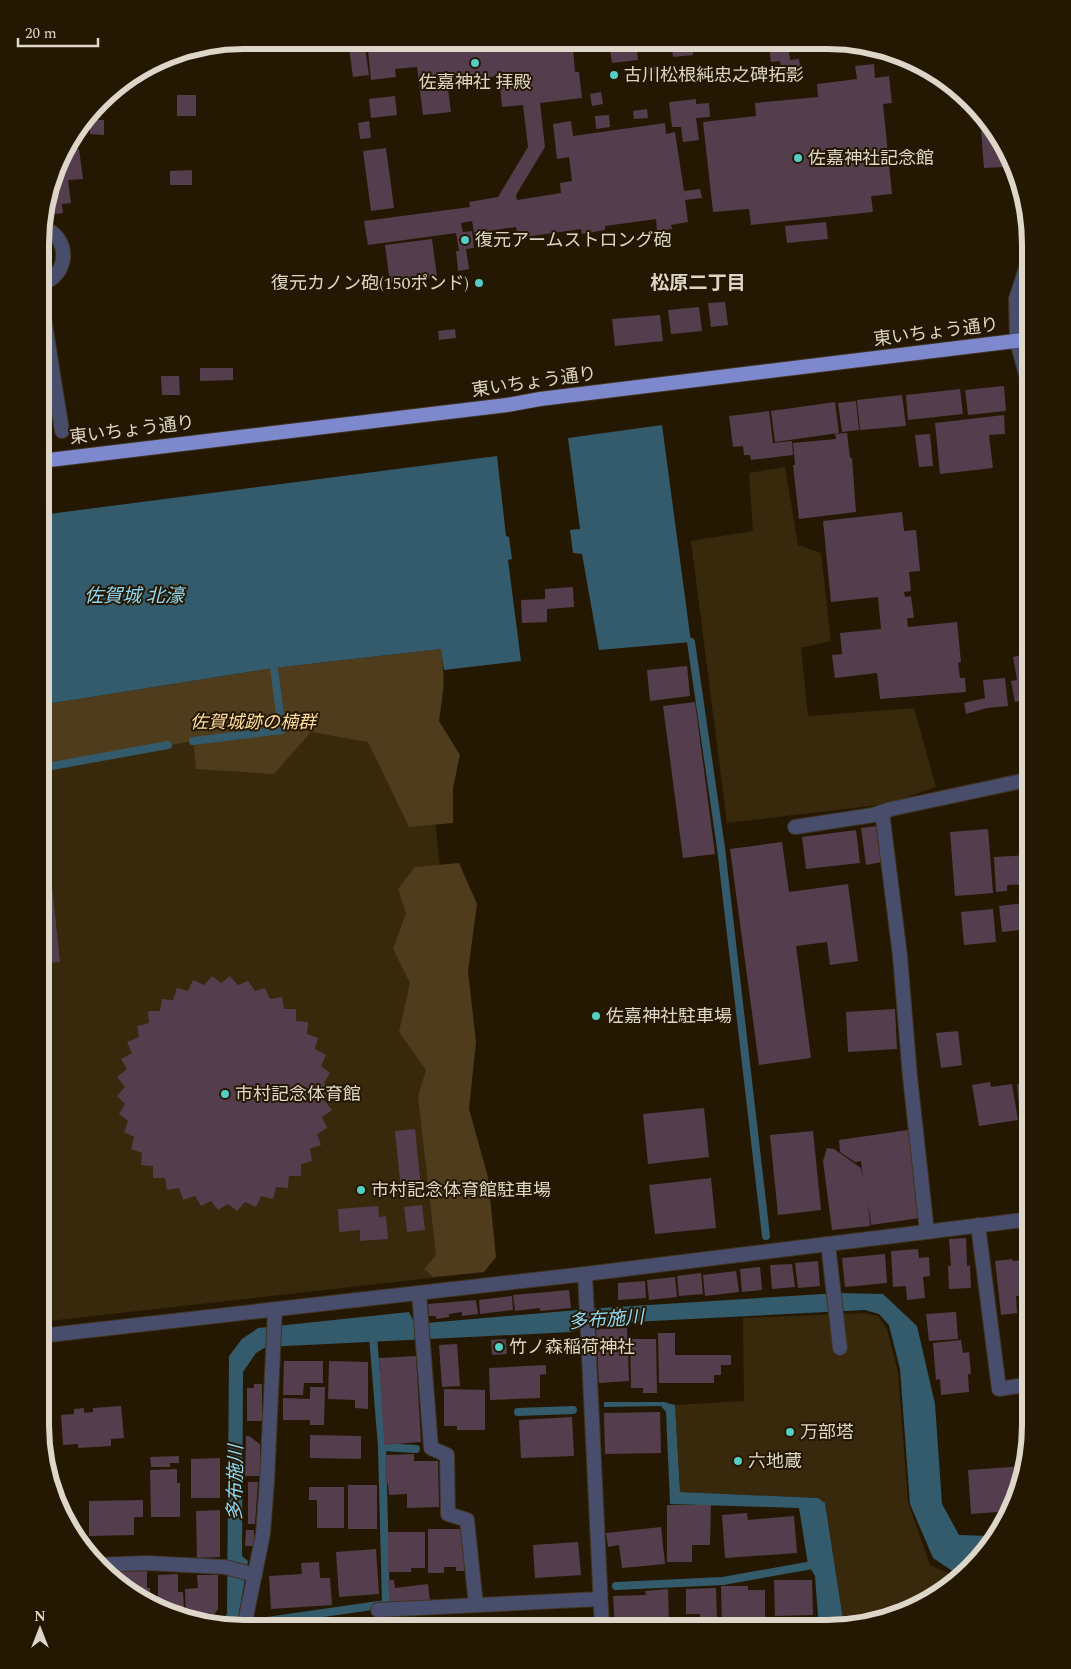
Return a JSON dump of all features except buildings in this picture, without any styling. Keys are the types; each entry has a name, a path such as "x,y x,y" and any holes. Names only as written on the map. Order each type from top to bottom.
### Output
{"highway":[{"name":"東いちょう通り","path":"49,460 1022,340"}],"street":[{"path":"49,231 58,237 64,255 58,273 49,280"},
{"path":"1022,280 1016,298 1017,341 1022,360"},
{"path":"49,349 62,431"},
{"path":"795,827 873,815 1022,781"},
{"path":"882,812 900,956 910,1078 927,1232"},
{"path":"49,1335 274,1316 419,1293 1022,1220"},
{"path":"978,1225 1000,1389 1022,1385"},
{"path":"828,1244 840,1348"},
{"path":"586,1274 601,1620"},
{"path":"419,1293 430,1448 447,1455 448,1514 467,1520 476,1605"},
{"path":"245,1620 263,1534 274,1349 274,1316"},
{"path":"108,1565 146,1563 225,1567 255,1575"},
{"path":"378,1610 600,1599"}],"green space":[{"path":"785,467 798,545 821,553 831,641 801,648 808,716 914,708 936,787 888,804 727,823 691,541 753,531 749,473"},
{"name":"佐賀城跡の楠群","path":"441,649 443,685 439,721 460,755 453,788 453,823 409,827 368,742 311,732 274,774 196,769 193,741 49,767 49,704 274,668"},
{"path":"444,670 444,693 421,690 484,1272 49,1321 49,704"},
{"path":"459,863 477,904 468,971 476,1042 469,1109 488,1177 496,1257 484,1272 433,1277 424,1269 436,1255 418,1096 426,1070 399,1032 410,983 393,949 406,913 398,889 415,867"},
{"path":"864,1313 878,1316 887,1329 898,1372 908,1502 930,1565 952,1575 946,1580 914,1600 890,1610 866,1617 843,1620 825,1503 818,1498 680,1492 675,1405 744,1401 743,1318"}],"water":[{"path":"662,425 691,642 599,650 582,554 573,553 570,530 580,529 568,438"},
{"name":"佐賀城 北濠","path":"497,456 506,536 509,537 512,559 508,560 521,661 444,670 441,649 274,668 49,704 49,514"},
{"name":"多布施川","path":"839,1293 883,1294 917,1326 935,1404 942,1504 959,1535 988,1536 974,1554 955,1573 933,1558 910,1504 900,1369 889,1325 879,1314 865,1310 594,1324 572,1332 266,1347 256,1353 243,1372 242,1556 248,1561 238,1619 222,1619 227,1614 229,1356 242,1339 258,1328 409,1312 415,1324 601,1308"},
{"path":"604,1402 664,1402 675,1405 680,1492 818,1498 825,1503 843,1620 818,1620 815,1576 808,1564 799,1508 670,1504 666,1412 661,1406 604,1407"}],"waterway":[{"path":"691,642 721,848 766,1236"},
{"path":"193,741 282,730 274,668"},
{"path":"49,767 168,745"},
{"path":"274,1620 386,1604 382,1447 373,1336"},
{"path":"518,1412 573,1410"},
{"path":"382,1447 416,1449"},
{"path":"616,1586 723,1581 818,1564"}],"place":[{"name":"佐嘉神社 拝殿","path":"475,63"},
{"name":"古川松根純忠之碑拓影","path":"614,75"},
{"name":"佐嘉神社記念館","path":"798,158"},
{"name":"復元アームストロング砲","path":"465,240"},
{"name":"復元カノン砲(150ポンド)","path":"479,283"},
{"name":"佐嘉神社駐車場","path":"596,1016"},
{"name":"市村記念体育館","path":"225,1094"},
{"name":"市村記念体育館駐車場","path":"361,1190"},
{"name":"竹ノ森稲荷神社","path":"499,1347"},
{"name":"万部塔","path":"790,1432"},
{"name":"六地蔵","path":"738,1461"}],"district":[{"name":"松原二丁目","path":"698,283"}]}
